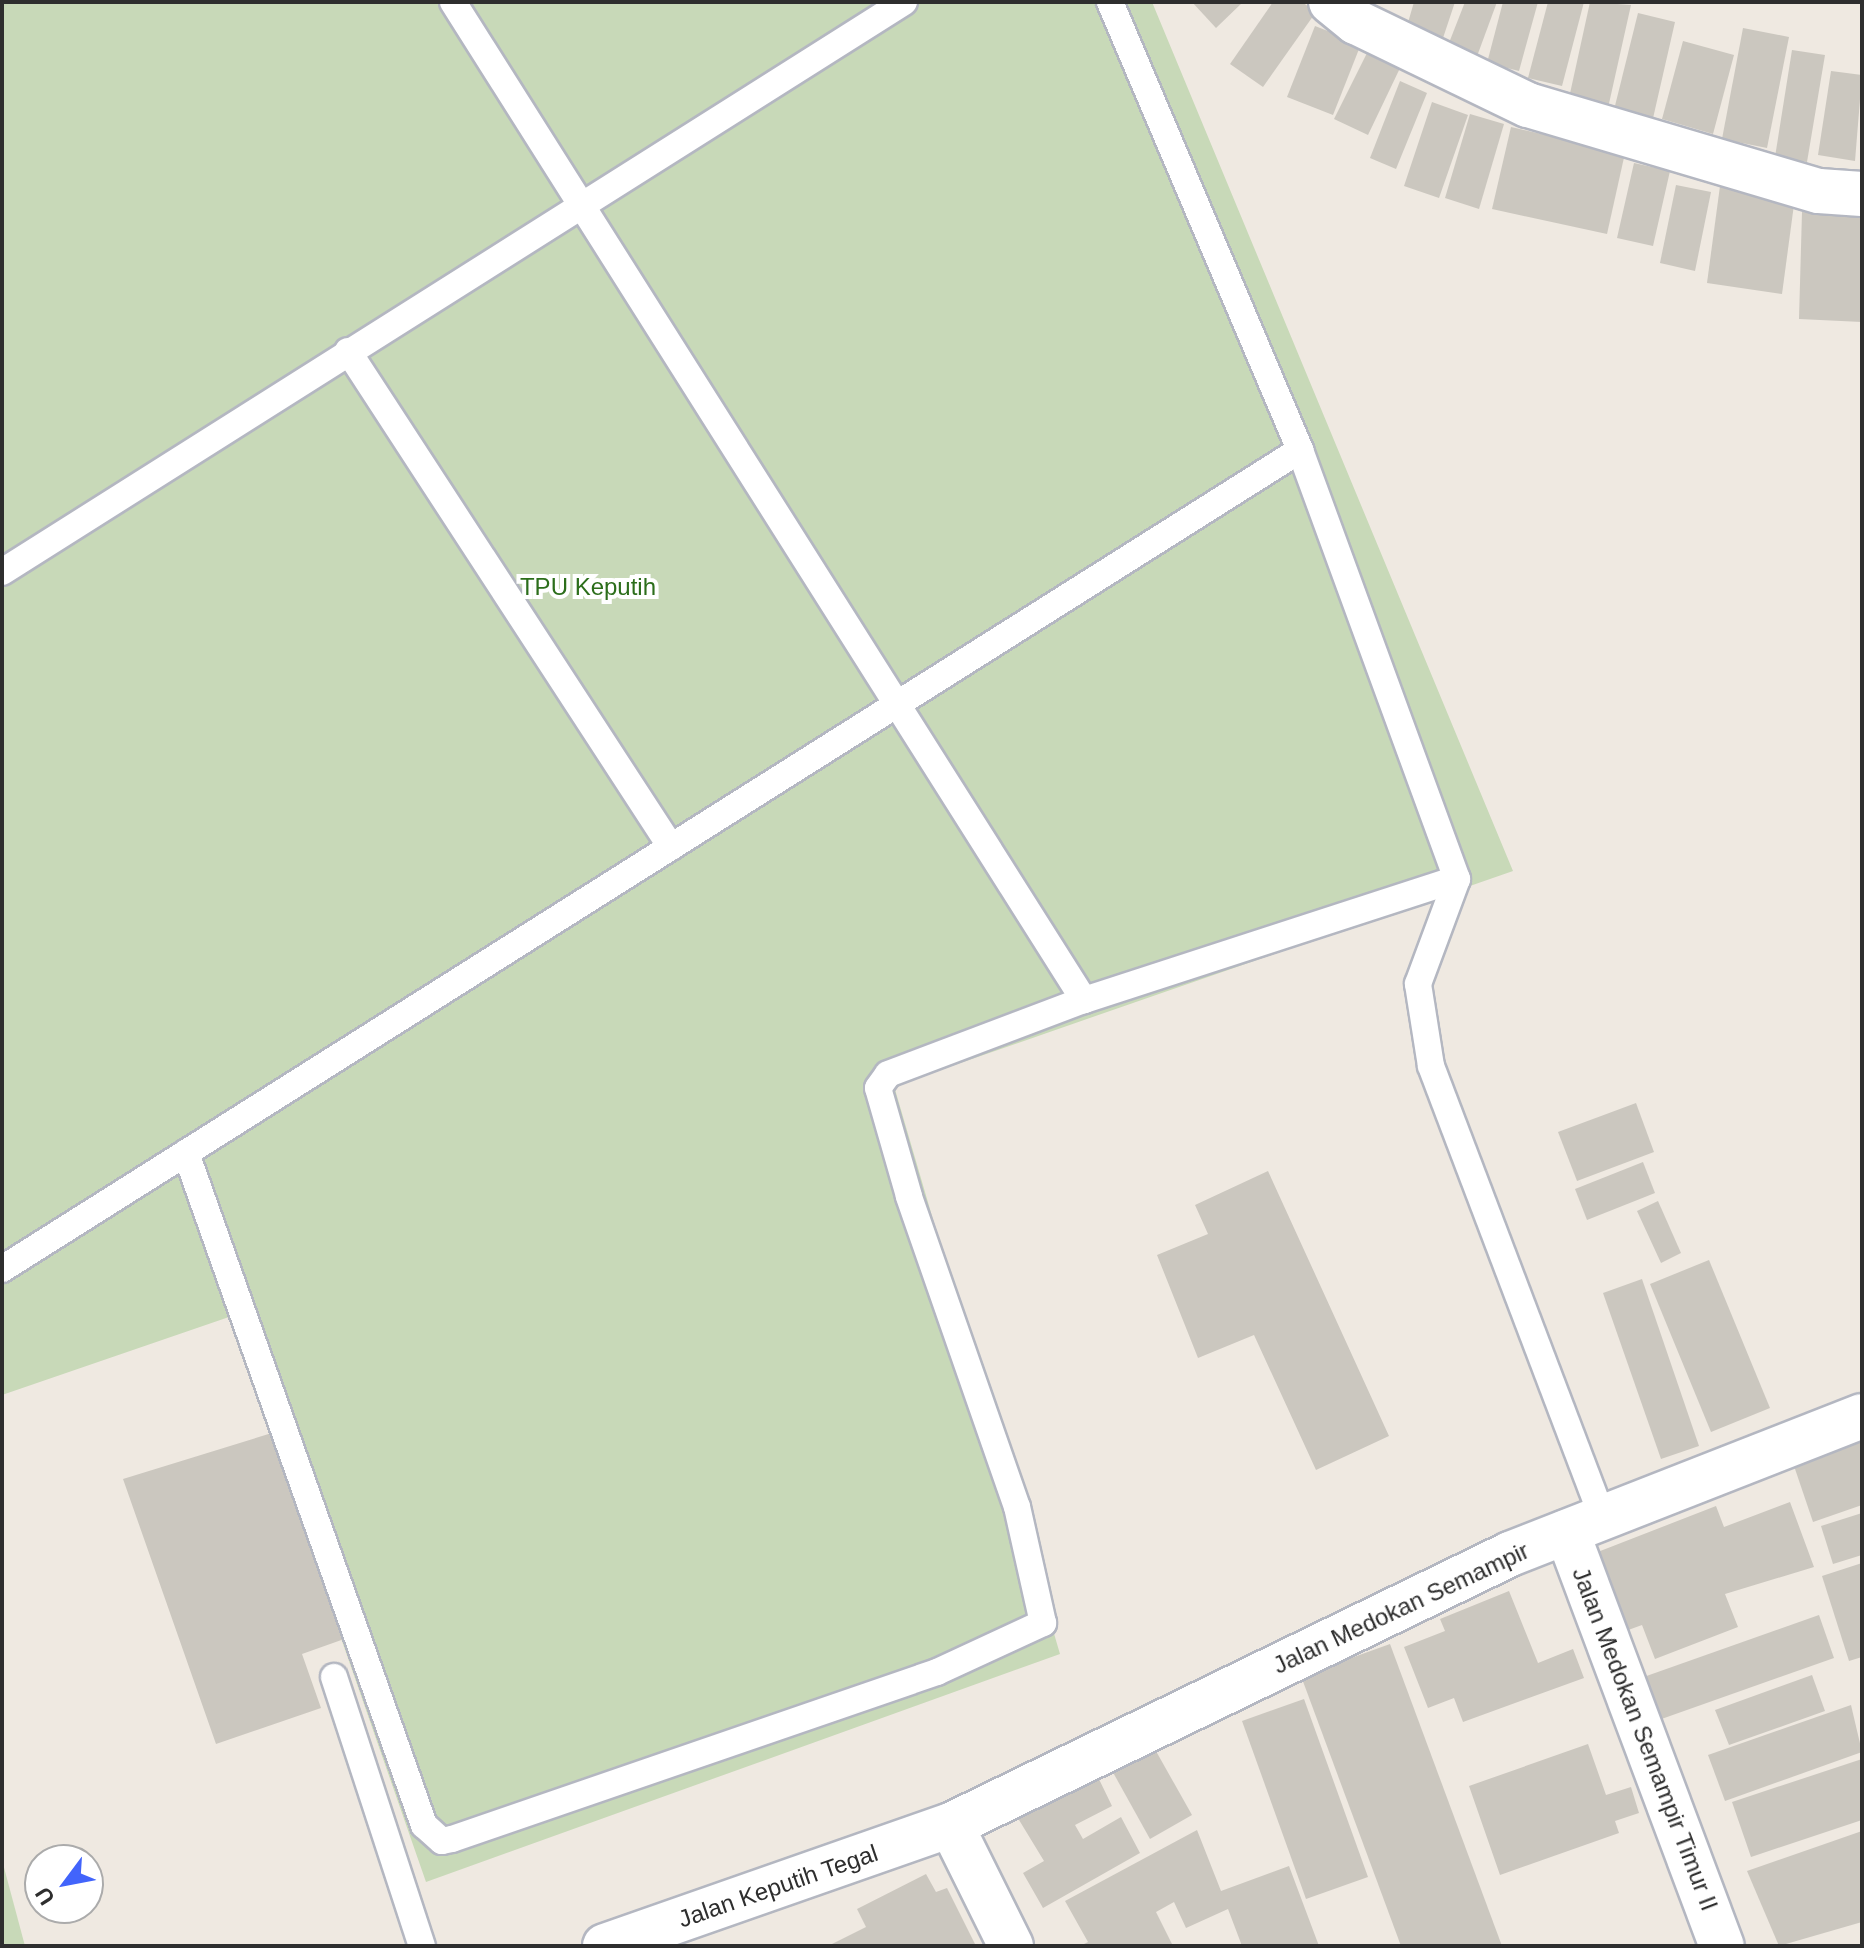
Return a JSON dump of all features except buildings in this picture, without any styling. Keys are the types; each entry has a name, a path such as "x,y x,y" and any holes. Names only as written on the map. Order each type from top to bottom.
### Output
{"street":[{"path":"1331,2 1356,22 1528,105 1819,191 1862,194"},
{"name":"Jalan Medokan Semampir","path":"951,1825 1585,1525 1862,1416"},
{"name":"Jalan Medokan Semampir Timur II","path":"1585,1525 1722,1946"},
{"path":"951,1825 1011,1946"},
{"name":"Jalan Keputih Tegal","path":"605,1946 951,1825"}],"lane":[{"path":"453,2 1084,1000"},
{"path":"2,572 579,202 904,2"},
{"path":"1110,2 1300,450 1457,879 1418,984 1428,1055 1585,1525"},
{"path":"348,351 671,847"},
{"path":"2,1269 1300,450"},
{"path":"186,1153 424,1825 442,1841 937,1672 1043,1623 1017,1507 878,1088 906,1062 1084,1000 1457,879"},
{"path":"334,1677 422,1946"}],"green space":[{"name":"TPU Keputih","path":"2,2 1152,2 1513,871 894,1086 1060,1654 426,1882 229,1317 2,1395"},
{"path":"2,1860 25,1946 2,1946"}]}
